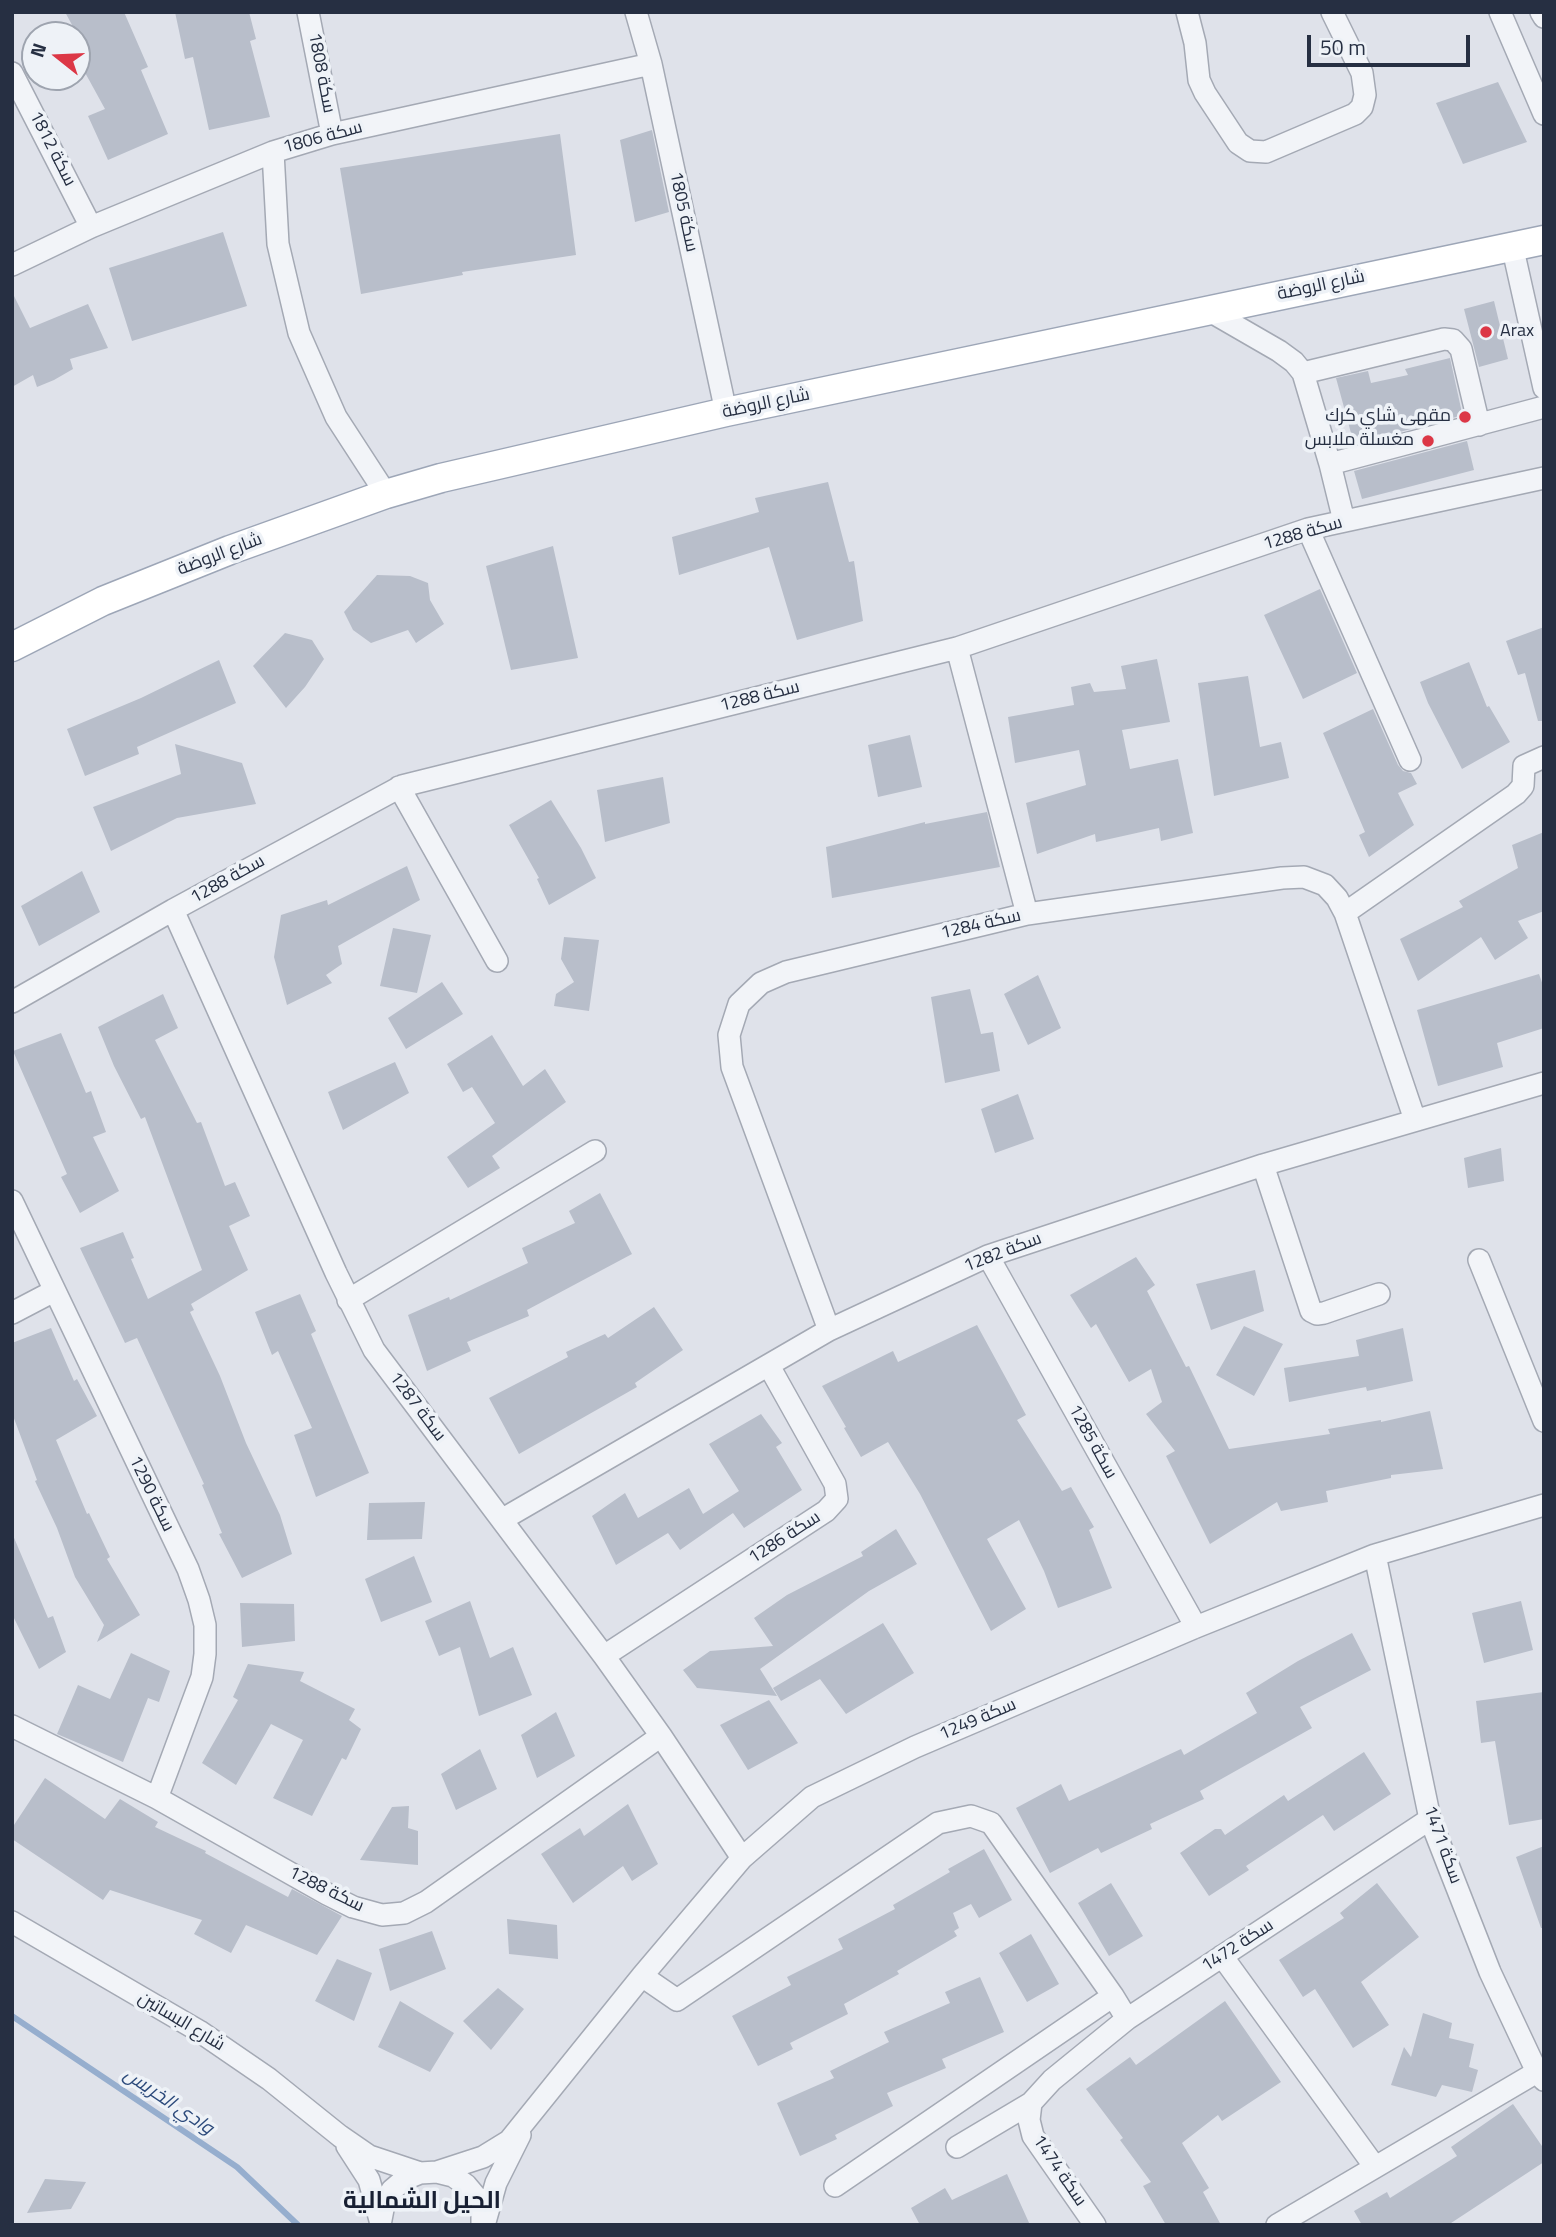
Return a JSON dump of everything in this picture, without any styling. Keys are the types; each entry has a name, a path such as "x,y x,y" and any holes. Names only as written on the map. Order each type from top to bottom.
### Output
{"main road":[{"name":"شارع الروضة","path":"12,647 103,601 230,550 386,494 510,460 1544,240"}],"street":[{"name":"سكة 1808","path":"308,12 332,134"},
{"name":"سكة 1805","path":"636,12 651,64 726,412"},
{"path":"1187,12 1195,43 1199,80 1205,93 1238,143 1250,151 1266,152 1355,114 1362,107 1365,95 1362,73 1332,12"},
{"path":"1541,12 1544,18"},
{"path":"1503,13 1544,114"},
{"name":"سكة 1806","path":"12,265 91,227 273,152 332,134 651,64"},
{"name":"سكة 1812","path":"12,73 91,227"},
{"path":"273,152 278,244 299,333 336,417 386,494"},
{"path":"1512,246 1544,388"},
{"path":"1208,310 1279,351 1303,373 1344,521"},
{"path":"1303,373 1452,340 1458,343 1461,349 1479,425"},
{"path":"1330,464 1544,407"},
{"name":"سكة 1288","path":"12,1002 173,910 399,787 957,648 1308,529 1544,478"},
{"path":"1308,529 1410,760"},
{"path":"957,648 1027,914"},
{"path":"1345,913 1516,794 1522,786 1523,770 1535,760"},
{"path":"399,787 497,961"},
{"name":"سكة 1284","path":"829,1330 732,1067 729,1034 739,1004 761,983 786,972 1027,914 1304,877 1325,885 1337,898 1345,913 1415,1120"},
{"name":"سكة 1287","path":"173,910 348,1300 374,1350 604,1656 661,1735 742,1858"},
{"name":"سكة 1282","path":"503,1519 829,1330 988,1256 1262,1165 1544,1083"},
{"path":"348,1300 595,1152"},
{"path":"1262,1165 1311,1311 1324,1313 1379,1294"},
{"name":"سكة 1290","path":"12,1202 188,1569 205,1625 202,1676 157,1798"},
{"name":"سكة 1285","path":"988,1256 1196,1627"},
{"path":"1479,1259 1544,1421"},
{"path":"12,1313 54,1291"},
{"name":"سكة 1286","path":"604,1656 825,1511 837,1499 835,1484 769,1366"},
{"name":"سكة 1249","path":"380,2222 384,2204 393,2190 405,2179 483,2157 509,2141 642,1976 742,1858 812,1797 915,1747 1196,1627 1375,1555 1544,1505"},
{"name":"سكة 1471","path":"1375,1555 1430,1819 1490,1972 1541,2076"},
{"name":"سكة 1288","path":"12,1726 157,1798 335,1899 382,1915 404,1913 426,1902 661,1735"},
{"path":"642,1976 677,2000 938,1823 971,1816 991,1823 1113,1996 1127,2020"},
{"name":"سكة 1472","path":"1031,2103 1052,2080 1127,2020 1430,1819"},
{"name":"شارع البساتين","path":"12,1922 199,2031 269,2079 369,2156 428,2173 453,2176 466,2185 477,2198 483,2225"},
{"path":"1223,1956 1375,2166"},
{"path":"835,2186 1113,1996"},
{"path":"1277,2225 1375,2166 1541,2076"},
{"path":"957,2147 1031,2103"},
{"name":"سكة 1474","path":"1031,2103 1033,2136 1095,2225"},
{"name":"سكة 1249","path":"483,2225 496,2183 533,2112"},
{"name":"شارع البساتين","path":"340,2136 363,2168 380,2222"}],"building":[{"path":"65,12 124,12 148,67 141,70 168,134 108,160 88,116 105,109 91,84 91,21 70,21"},
{"path":"175,12 249,12 256,39 250,41 270,117 209,130 193,57 185,59"},
{"path":"1498,82 1527,142 1463,164 1436,103"},
{"path":"652,130 669,212 635,222 620,140"},
{"path":"560,134 576,255 462,272 463,275 361,294 340,168"},
{"path":"223,232 247,306 132,341 109,268"},
{"path":"12,292 30,328 88,304 108,348 70,359 73,369 37,387 33,375 12,387"},
{"name":"Arax","path":"1494,301 1508,359 1479,367 1464,309"},
{"path":"1450,358 1462,413 1460,416 1354,444 1336,378 1368,371 1371,383 1408,375 1405,369"},
{"path":"1467,441 1474,470 1362,499 1354,471"},
{"path":"828,482 849,562 854,561 863,621 797,640 769,547 679,575 672,537 759,512 755,498"},
{"path":"553,546 578,658 511,670 486,566"},
{"path":"377,575 410,576 428,583 430,600 444,624 416,643 408,630 371,643 353,630 344,612"},
{"path":"1320,589 1357,673 1303,699 1264,615"},
{"path":"1544,627 1544,721 1538,721 1525,673 1518,675 1506,641"},
{"path":"285,633 312,640 324,659 305,687 286,708 253,666"},
{"path":"1157,659 1170,722 1122,730 1130,769 1178,759 1193,833 1161,841 1159,828 1096,842 1095,834 1037,854 1026,803 1086,785 1079,750 1015,763 1008,717 1074,705 1071,687 1090,683 1094,692 1126,689 1121,666"},
{"path":"219,660 236,703 137,747 139,754 85,776 67,729 141,698"},
{"path":"1469,662 1487,707 1489,706 1510,742 1462,769 1420,682"},
{"path":"1248,676 1260,747 1281,742 1289,778 1214,796 1198,683"},
{"path":"1373,709 1398,765 1403,771 1411,773 1417,784 1398,793 1414,825 1369,857 1359,835 1365,832 1323,733"},
{"path":"910,735 922,787 878,797 868,745"},
{"path":"175,744 242,763 256,804 177,818 111,851 93,807 181,774"},
{"path":"663,777 670,823 605,842 597,790"},
{"path":"551,800 596,878 549,905 537,879 539,878 509,825"},
{"path":"987,812 1000,867 832,898 826,847 925,822"},
{"path":"1544,832 1544,911 1518,921 1528,938 1495,960 1481,937 1418,981 1400,939 1463,907 1459,901 1518,868 1512,845"},
{"path":"407,866 420,900 338,946 342,964 326,975 332,983 287,1005 274,957 281,915 327,900 328,905"},
{"path":"82,871 100,912 39,946 21,906"},
{"path":"393,928 431,935 417,993 380,986"},
{"path":"564,937 599,940 589,1011 554,1006 556,994 574,982 561,959"},
{"path":"1539,974 1544,988 1544,1028 1497,1043 1503,1067 1438,1086 1417,1010"},
{"path":"1038,975 1061,1028 1028,1045 1004,994"},
{"path":"442,982 463,1014 406,1049 388,1018"},
{"path":"970,989 981,1034 993,1032 1000,1071 945,1083 931,997"},
{"path":"163,994 178,1028 155,1040 197,1123 201,1122 225,1186 235,1182 250,1216 229,1226 248,1270 191,1304 194,1310 190,1312 280,1515 292,1554 242,1578 219,1534 222,1533 202,1485 204,1484 137,1338 125,1343 80,1248 123,1232 148,1299 202,1270 145,1117 141,1119 98,1027"},
{"path":"61,1033 86,1093 91,1091 106,1132 93,1137 119,1191 80,1213 61,1177 67,1174 13,1051"},
{"path":"492,1035 523,1086 545,1069 566,1102 492,1156 500,1168 468,1188 447,1157 495,1123 472,1087 463,1092 447,1064"},
{"path":"395,1062 409,1093 343,1130 328,1092"},
{"path":"1018,1094 1034,1139 995,1153 981,1109"},
{"path":"1501,1148 1504,1181 1468,1188 1464,1158"},
{"path":"600,1193 632,1254 527,1310 529,1316 467,1342 471,1351 427,1371 408,1315 449,1297 450,1300 528,1263 522,1248 575,1223 569,1211"},
{"path":"1136,1257 1155,1285 1147,1291 1186,1367 1189,1366 1229,1449 1330,1434 1328,1429 1381,1422 1430,1411 1443,1469 1391,1475 1391,1478 1326,1491 1328,1502 1281,1511 1277,1502 1210,1544 1166,1456 1175,1451 1146,1414 1162,1402 1151,1369 1129,1382 1096,1324 1091,1328 1070,1295"},
{"path":"1255,1270 1264,1311 1211,1330 1196,1284"},
{"path":"300,1294 316,1331 311,1334 369,1473 316,1497 294,1435 312,1428 278,1351 272,1355 255,1312"},
{"path":"654,1307 683,1350 635,1383 637,1387 519,1454 489,1398 568,1357 566,1352 605,1334 608,1338"},
{"path":"977,1325 1026,1415 1017,1420 1062,1491 1071,1487 1094,1527 1089,1530 1112,1588 1058,1608 1044,1571 1019,1520 987,1539 1026,1609 991,1631 920,1494 888,1442 861,1457 822,1386 893,1351 898,1362"},
{"path":"1244,1326 1283,1344 1254,1396 1216,1375"},
{"path":"51,1328 74,1381 77,1379 97,1416 56,1440 87,1514 89,1513 110,1557 107,1559 140,1615 97,1642 104,1625 75,1577 57,1528 35,1481 37,1480 12,1413 12,1343"},
{"path":"1403,1328 1413,1381 1367,1391 1366,1387 1289,1402 1284,1368 1359,1356 1356,1340"},
{"path":"761,1414 782,1443 776,1447 802,1490 744,1528 733,1513 680,1550 668,1533 616,1565 592,1516 625,1493 638,1518 689,1488 703,1514 739,1491 709,1444"},
{"path":"425,1502 422,1539 367,1540 369,1503"},
{"path":"896,1529 917,1564 869,1591 760,1669 777,1696 697,1688 683,1670 710,1651 773,1646 754,1618 787,1595 863,1556 861,1552"},
{"path":"12,1533 48,1618 53,1616 66,1652 39,1669 12,1614"},
{"path":"414,1556 432,1602 381,1622 365,1579"},
{"path":"470,1601 490,1658 513,1647 532,1695 479,1716 460,1647 439,1656 425,1621"},
{"path":"1521,1601 1533,1650 1484,1663 1472,1613"},
{"path":"240,1603 294,1604 295,1641 242,1647"},
{"path":"883,1623 914,1673 846,1714 820,1679 781,1701 773,1688"},
{"path":"1352,1633 1371,1670 1300,1707 1312,1728 1200,1791 1204,1799 1150,1824 1152,1829 1101,1853 1098,1848 1050,1873 1016,1808 1061,1784 1069,1801 1181,1749 1184,1755 1257,1713 1246,1693 1298,1661"},
{"path":"131,1653 170,1671 159,1702 148,1698 123,1762 57,1734 78,1685 110,1699"},
{"path":"248,1664 304,1672 300,1681 355,1709 349,1720 361,1729 346,1760 342,1758 312,1816 273,1798 303,1740 271,1724 236,1785 202,1763 238,1700 233,1697"},
{"path":"1544,1692 1544,1819 1509,1825 1495,1741 1481,1743 1476,1701"},
{"path":"769,1700 798,1743 748,1770 720,1725"},
{"path":"556,1712 575,1756 537,1778 521,1735"},
{"path":"480,1749 497,1789 456,1810 441,1774"},
{"path":"1364,1752 1391,1794 1334,1831 1323,1815 1246,1866 1249,1870 1209,1896 1180,1853 1215,1829 1221,1829 1225,1835 1284,1795 1288,1801"},
{"path":"45,1778 105,1819 120,1799 158,1822 155,1827 206,1851 205,1853 288,1897 292,1889 342,1916 317,1955 246,1925 231,1953 194,1934 202,1920 110,1890 103,1900 12,1839 12,1828"},
{"path":"628,1804 658,1864 632,1881 623,1866 573,1903 541,1854 580,1828 584,1836"},
{"path":"409,1806 408,1828 418,1831 418,1865 360,1860 392,1807"},
{"path":"1544,1846 1544,1928 1541,1928 1516,1857"},
{"path":"984,1849 1012,1900 979,1918 971,1904 953,1913 959,1928 954,1931 957,1936 897,1971 899,1974 844,2004 848,2014 790,2043 793,2049 758,2066 732,2016 791,1985 787,1977 843,1949 838,1939 895,1909 893,1905"},
{"path":"1111,1883 1143,1936 1109,1956 1078,1903"},
{"path":"1377,1883 1419,1937 1361,1982 1389,2025 1353,2048 1315,1989 1303,1997 1279,1960 1344,1918 1340,1913"},
{"path":"507,1919 557,1925 558,1959 509,1954"},
{"path":"432,1931 446,1969 390,1991 379,1949"},
{"path":"1031,1934 1059,1984 1027,2002 999,1953"},
{"path":"337,1959 372,1973 354,2021 315,2001"},
{"path":"980,1977 1004,2032 942,2059 946,2068 887,2093 893,2106 835,2135 837,2139 800,2156 777,2103 834,2078 830,2071 889,2042 884,2032 950,2003 945,1992"},
{"path":"498,1988 524,2009 491,2050 463,2021"},
{"path":"400,2001 454,2033 430,2072 378,2047"},
{"path":"1225,2001 1281,2082 1222,2121 1218,2115 1182,2143 1209,2188 1203,2192 1221,2225 1166,2225 1143,2186 1151,2182 1120,2140 1123,2138 1086,2089 1130,2057 1136,2065"},
{"path":"1423,2013 1452,2023 1449,2038 1474,2044 1469,2067 1478,2070 1472,2092 1442,2085 1436,2097 1391,2085 1404,2047 1411,2057"},
{"path":"1513,2104 1544,2149 1544,2162 1448,2225 1362,2225 1354,2211 1387,2192 1390,2198 1457,2156 1451,2147"},
{"path":"1007,2174 1030,2225 920,2225 911,2208 945,2188 952,2200"},
{"path":"45,2179 86,2182 71,2209 27,2213"}],"waterway":[{"name":"وادي الخريس","path":"12,2016 237,2167 298,2225"}],"place":[{"name":"Arax","path":"1486,332"},
{"name":"مقهى شاي كرك","path":"1465,417"},
{"name":"مغسلة ملابس","path":"1428,441"}],"district":[{"name":"الحيل الشمالية","path":"422,2202"}]}
